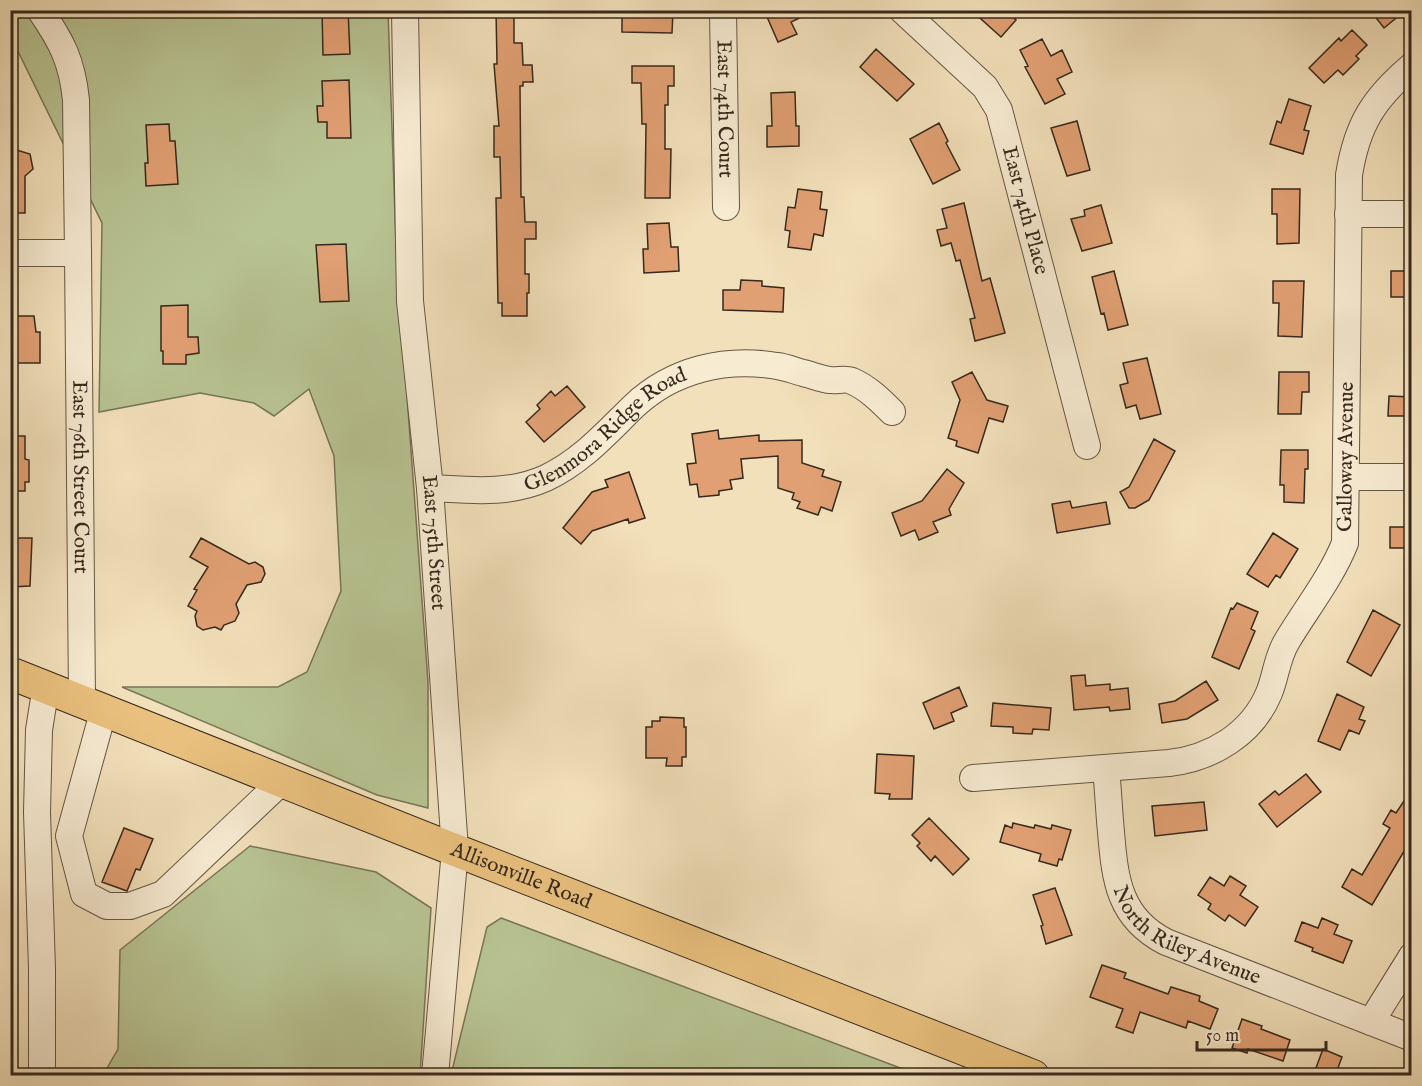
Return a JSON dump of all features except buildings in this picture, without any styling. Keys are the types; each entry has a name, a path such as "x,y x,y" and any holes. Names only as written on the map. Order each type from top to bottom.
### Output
{"main road":[{"name":"Allisonville Road","path":"10,673 93,704 1014,1072"}],"street":[{"name":"East 76th Street Court","path":"40,10 59,38 67,55 76,100 78,253 93,704 69,836 84,894 107,906 130,906 163,894 282,781"},
{"name":"East 75th Street","path":"405,10 410,301 430,488 455,850 435,1076"},
{"name":"East 74th Court","path":"723,10 726,207"},
{"name":"East 74th Place","path":"902,10 986,87 999,110 1087,446"},
{"name":"Galloway Avenue","path":"974,778 1169,763 1192,759 1222,746 1235,737 1252,720 1269,694 1277,672 1278,661 1287,640 1338,560 1346,536 1345,349 1348,175 1360,128 1393,82 1412,66"},
{"path":"1348,214 1412,214"},
{"path":"10,253 78,253"},
{"name":"Glenmora Ridge Road","path":"430,488 490,492 534,482 557,472 579,458 650,393 678,376 722,364 778,366 830,380 850,380 872,393 892,412"},
{"path":"1347,477 1412,477"},
{"path":"42,1076 42,969 37,812 39,730 46,686"},
{"name":"North Riley Avenue","path":"1106,768 1116,881 1125,904 1145,928 1166,942 1412,1038"},
{"path":"1371,1022 1412,956"}],"green space":[{"path":"10,11 388,11 396,246 428,682 428,808 377,795 122,687 278,687 307,672 341,591 334,456 309,389 274,416 254,403 200,393 99,412 102,223 11,37"},
{"path":"250,846 376,872 431,908 420,1075 103,1075 118,1049 120,950"},
{"path":"501,918 919,1075 451,1075 487,927"}]}
